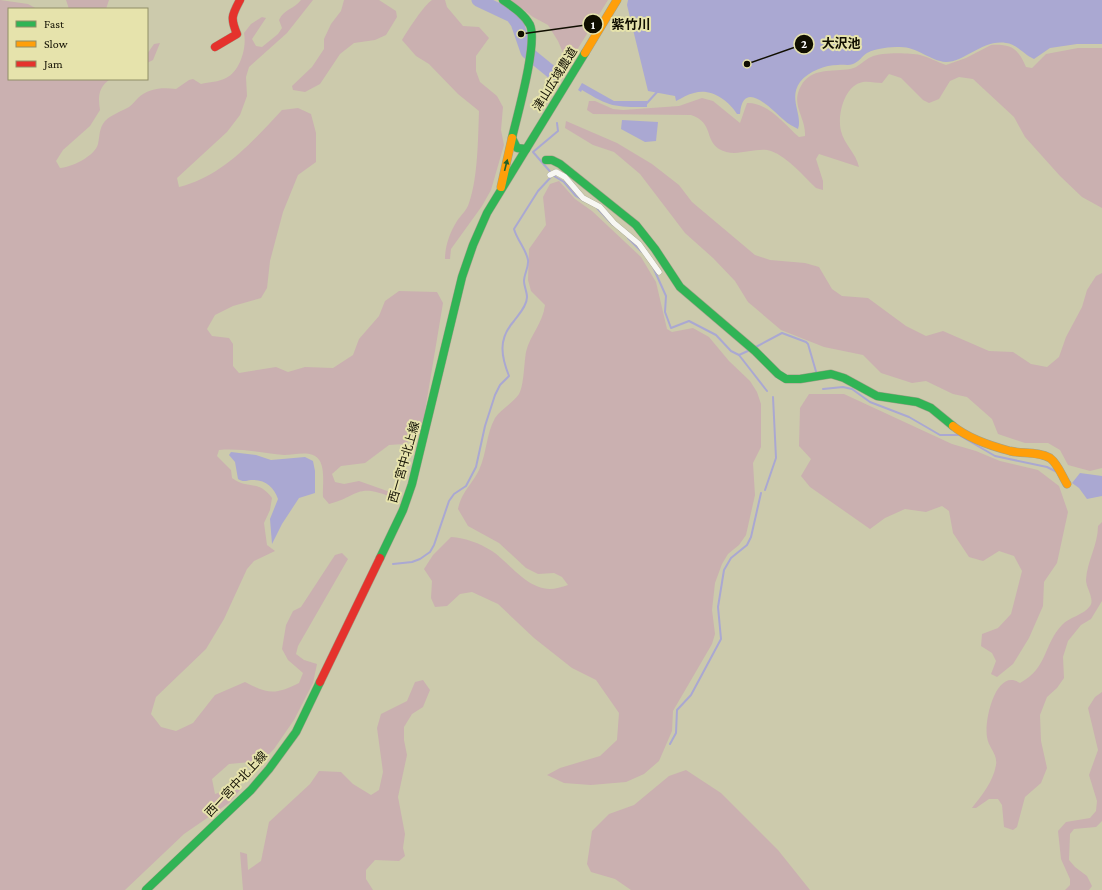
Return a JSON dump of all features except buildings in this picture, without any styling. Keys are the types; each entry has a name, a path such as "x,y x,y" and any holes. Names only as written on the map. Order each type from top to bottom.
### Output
{"main road":[{"path":"215,47 237,34 232,22 232,16 240,0"},
{"path":"500,192 530,54 532,33 528,20 503,0"},
{"name":"津山広域農道","path":"526,149 618,0"},
{"path":"512,138 518,148 526,149"},
{"name":"西一宮中北上線","path":"146,890 251,790 296,732 403,510 410,491 468,254 488,213 526,149"},
{"path":"546,160 552,160 560,164 636,225 648,239 680,287 755,350 778,374 786,379 800,379 831,374 844,378 877,396 917,402 931,408 958,430 985,443 1011,451 1043,455 1051,459 1056,464 1067,484"}],"street":[{"path":"550,175 556,172 565,177 583,198 600,207 614,223 639,244 659,272"}],"shaded area":[{"path":"0,0 28,4 35,8 8,8 8,80 109,80 101,89 99,97 100,110 90,126 63,150 56,161 60,168 71,166 88,157 98,144 101,129 105,121 129,107 146,92 161,88 176,89 193,79 201,84 217,81 231,75 239,65 243,52 245,39 244,33 251,24 262,17 266,18 252,39 256,46 262,47 278,34 282,28 279,20 286,11 301,0 313,0 287,33 249,67 246,77 247,96 240,115 227,132 177,178 179,187 195,182 223,166 248,146 282,110 298,108 311,114 316,133 316,162 298,175 283,212 270,261 267,288 261,298 233,306 215,315 207,329 212,336 229,338 233,344 233,366 239,373 276,367 288,372 305,367 333,368 353,355 359,339 379,316 385,301 399,291 437,292 443,303 424,417 416,436 404,444 389,445 365,463 341,466 332,474 335,482 344,484 359,481 390,492 388,496 377,492 362,491 329,504 323,497 323,469 319,459 315,456 304,453 284,455 243,450 219,450 217,456 231,470 232,478 243,484 257,486 267,492 272,498 270,510 264,523 267,545 275,551 254,561 247,569 224,619 206,649 156,697 151,714 161,727 176,731 193,723 215,695 245,682 260,689 272,692 284,690 299,683 303,673 288,660 282,649 286,625 293,611 301,607 335,555 342,553 348,559 298,646 296,654 304,660 317,664 313,683 294,720 274,749 262,761 229,764 212,779 215,794 227,790 240,790 229,803 184,834 125,890 0,890"},
{"path":"66,0 109,0 106,8 69,8"},
{"path":"344,0 379,0 396,11 397,17 386,35 375,40 354,43 340,54 320,84 305,92 293,90 292,86 312,67 324,49 324,39 331,24 341,11"},
{"path":"432,0 445,0 447,7 463,26 479,27 489,38 476,56 476,71 480,82 497,96 503,107 501,130 504,145 491,190 482,206 451,249 450,259 445,259 448,239 454,225 468,206 472,193 477,158 479,111 458,94 429,64 416,56 402,40 421,12"},
{"path":"511,0 608,0 572,58 564,55 558,41 548,25 533,17"},
{"path":"160,43 153,60 148,62 148,53 154,44"},
{"path":"991,45 1004,45 1013,48 1020,55 1026,67 1032,68 1046,54 1078,48 1102,48 1102,208 1082,197 1060,176 1025,137 1014,117 973,79 959,77 950,81 939,99 929,103 923,100 901,78 889,74 882,83 863,82 856,84 843,102 840,125 843,136 859,167 819,154 816,159 823,181 823,190 816,188 789,162 771,151 759,150 732,153 719,149 714,145 703,122 691,115 593,114 587,110 589,101 595,101 613,109 623,110 679,106 702,98 713,101 740,123 747,103 755,104 762,106 776,115 799,137 805,136 805,129 798,105 798,93 805,80 816,73 853,68 876,55 903,53 920,55 946,65 966,58"},
{"path":"566,121 617,143 652,164 679,185 692,202 755,255 770,260 805,263 819,267 832,289 842,296 868,298 906,326 926,336 943,331 989,351 1013,352 1031,364 1047,367 1059,357 1066,337 1082,307 1087,290 1096,276 1102,273 1102,468 1090,471 1068,465 1060,450 1048,443 1025,443 998,434 992,419 967,397 953,394 926,381 912,383 881,373 863,355 824,347 781,330 748,302 735,281 713,258 685,233 640,174 614,152 593,145 565,128"},
{"path":"559,181 575,199 592,211 641,257 656,282 667,329 672,332 693,328 709,337 729,361 750,381 757,392 761,404 761,447 753,463 755,495 746,535 739,545 728,554 722,564 715,583 712,610 715,634 712,644 673,711 672,731 659,761 644,774 626,782 591,785 564,783 547,775 560,768 600,756 617,740 619,713 596,680 572,668 534,638 498,604 472,592 460,594 447,606 435,607 431,598 432,581 424,569 433,555 451,537 462,538 472,541 492,551 525,580 541,588 559,588 568,585 562,577 554,573 538,574 526,568 499,543 468,526 458,509 464,493 482,464 490,430 495,418 519,394 521,390 526,352 530,340 542,318 545,305 531,291 528,280 529,249 546,225 543,197 550,184"},
{"path":"809,394 844,394 952,444 976,451 1000,461 1038,470 1059,486 1068,512 1057,563 1044,582 1043,606 1029,638 1013,664 997,677 991,674 996,661 992,653 981,646 982,634 998,628 1011,614 1022,571 1014,556 999,551 983,561 969,557 953,533 949,511 942,506 926,512 905,509 885,518 870,529 810,487 801,476 811,459 799,446 800,408"},
{"path":"1102,522 1102,601 1091,619 1081,625 1068,641 1063,657 1064,678 1057,688 1047,697 1040,715 1041,741 1047,768 1041,783 1025,797 1017,827 1013,830 1004,827 1002,805 998,799 989,799 976,808 972,808 990,783 995,771 996,757 987,737 990,708 993,698 1004,682 1012,680 1020,683 1029,677 1041,663 1051,640 1062,625 1068,620 1084,612 1090,606 1091,597 1086,583 1088,566 1098,533 1098,526"},
{"path":"423,680 430,690 423,707 412,714 404,727 404,740 407,755 398,797 405,834 403,848 405,856 399,861 375,860 366,870 366,879 373,890 243,890 240,852 247,854 248,870 261,861 269,822 310,784 319,771 341,772 353,784 371,795 379,790 383,772 377,728 381,714 407,701 415,682"},
{"path":"1102,692 1102,821 1096,827 1074,829 1070,834 1069,860 1075,867 1087,876 1092,886 1089,890 1065,890 1070,885 1070,879 1061,859 1058,831 1066,822 1090,818 1096,811 1097,801 1089,775 1098,750 1088,708 1095,697"},
{"path":"686,770 721,793 778,850 810,890 631,890 615,879 591,872 587,864 592,831 609,814 634,805 669,776"}],"water":[{"path":"628,0 1102,0 1102,44 1077,44 1050,48 1034,59 1014,45 998,43 990,44 953,61 946,62 940,61 913,49 892,47 875,50 867,53 853,64 823,67 808,75 800,82 795,95 799,118 798,129 787,123 766,104 752,97 747,98 742,103 740,114 737,114 724,100 707,92 687,95 676,101 675,96 648,91 627,5"},
{"path":"582,83 614,101 647,101 647,107 627,107 606,103 582,90 581,92 578,90"},
{"path":"622,120 658,122 656,141 645,142 621,129"},
{"path":"231,452 256,455 271,460 305,457 313,461 315,471 315,493 299,498 282,524 272,544 270,519 278,499 271,487 265,482 256,480 243,481 238,479 235,462 229,455"},
{"path":"1080,473 1102,476 1102,496 1087,499 1079,488 1072,483"}],"waterway":[{"path":"478,0 512,16 517,23 527,52 554,74"},
{"path":"646,104 658,91"},
{"path":"557,123 558,131 533,152 554,176 564,182 576,196 584,201"},
{"path":"393,564 412,562 420,559 430,552 434,545 449,501 454,494 466,486 476,467 485,426 495,395 500,385 509,376 504,362 502,348 505,334 526,304 527,300 524,281 528,260 514,229 538,191 551,177"},
{"path":"597,208 613,225"},
{"path":"628,238 642,252"},
{"path":"653,267 666,296 665,312 671,328 689,321 716,335 731,351 739,355 767,391"},
{"path":"754,348 782,333 806,342 808,344 817,375"},
{"path":"739,355 750,350"},
{"path":"823,389 843,387 852,389 870,402 909,417 940,435 959,435 995,456 1047,467 1057,472"},
{"path":"765,490 776,458 773,397"},
{"path":"670,744 676,733 677,710 691,695 721,639 718,607 724,570 731,558 747,545 751,537 761,493"}],"traffic: fast":[{"path":"503,0 525,17 530,25 532,34 529,63 512,138 517,148 526,149"},
{"path":"380,558 403,510 412,484 462,277 473,245 487,213 585,53"},
{"path":"546,160 552,160 560,164 636,225 655,249 680,287 755,351 778,374 786,379 800,379 831,374 844,378 877,396 917,402 931,408 953,426"},
{"path":"146,890 251,790 269,769 296,732 320,682"}],"traffic: slow":[{"path":"585,53 617,0"},
{"path":"501,187 512,138"},
{"path":"953,426 959,431 980,442 995,447 1015,452 1041,454 1050,458 1058,467 1067,484"}],"traffic: jam":[{"path":"215,47 237,34 233,24 233,17 240,0"},
{"path":"320,682 380,558"}],"place":[{"name":"紫竹川","path":"521,34"},
{"name":"大沢池","path":"747,64"}]}
